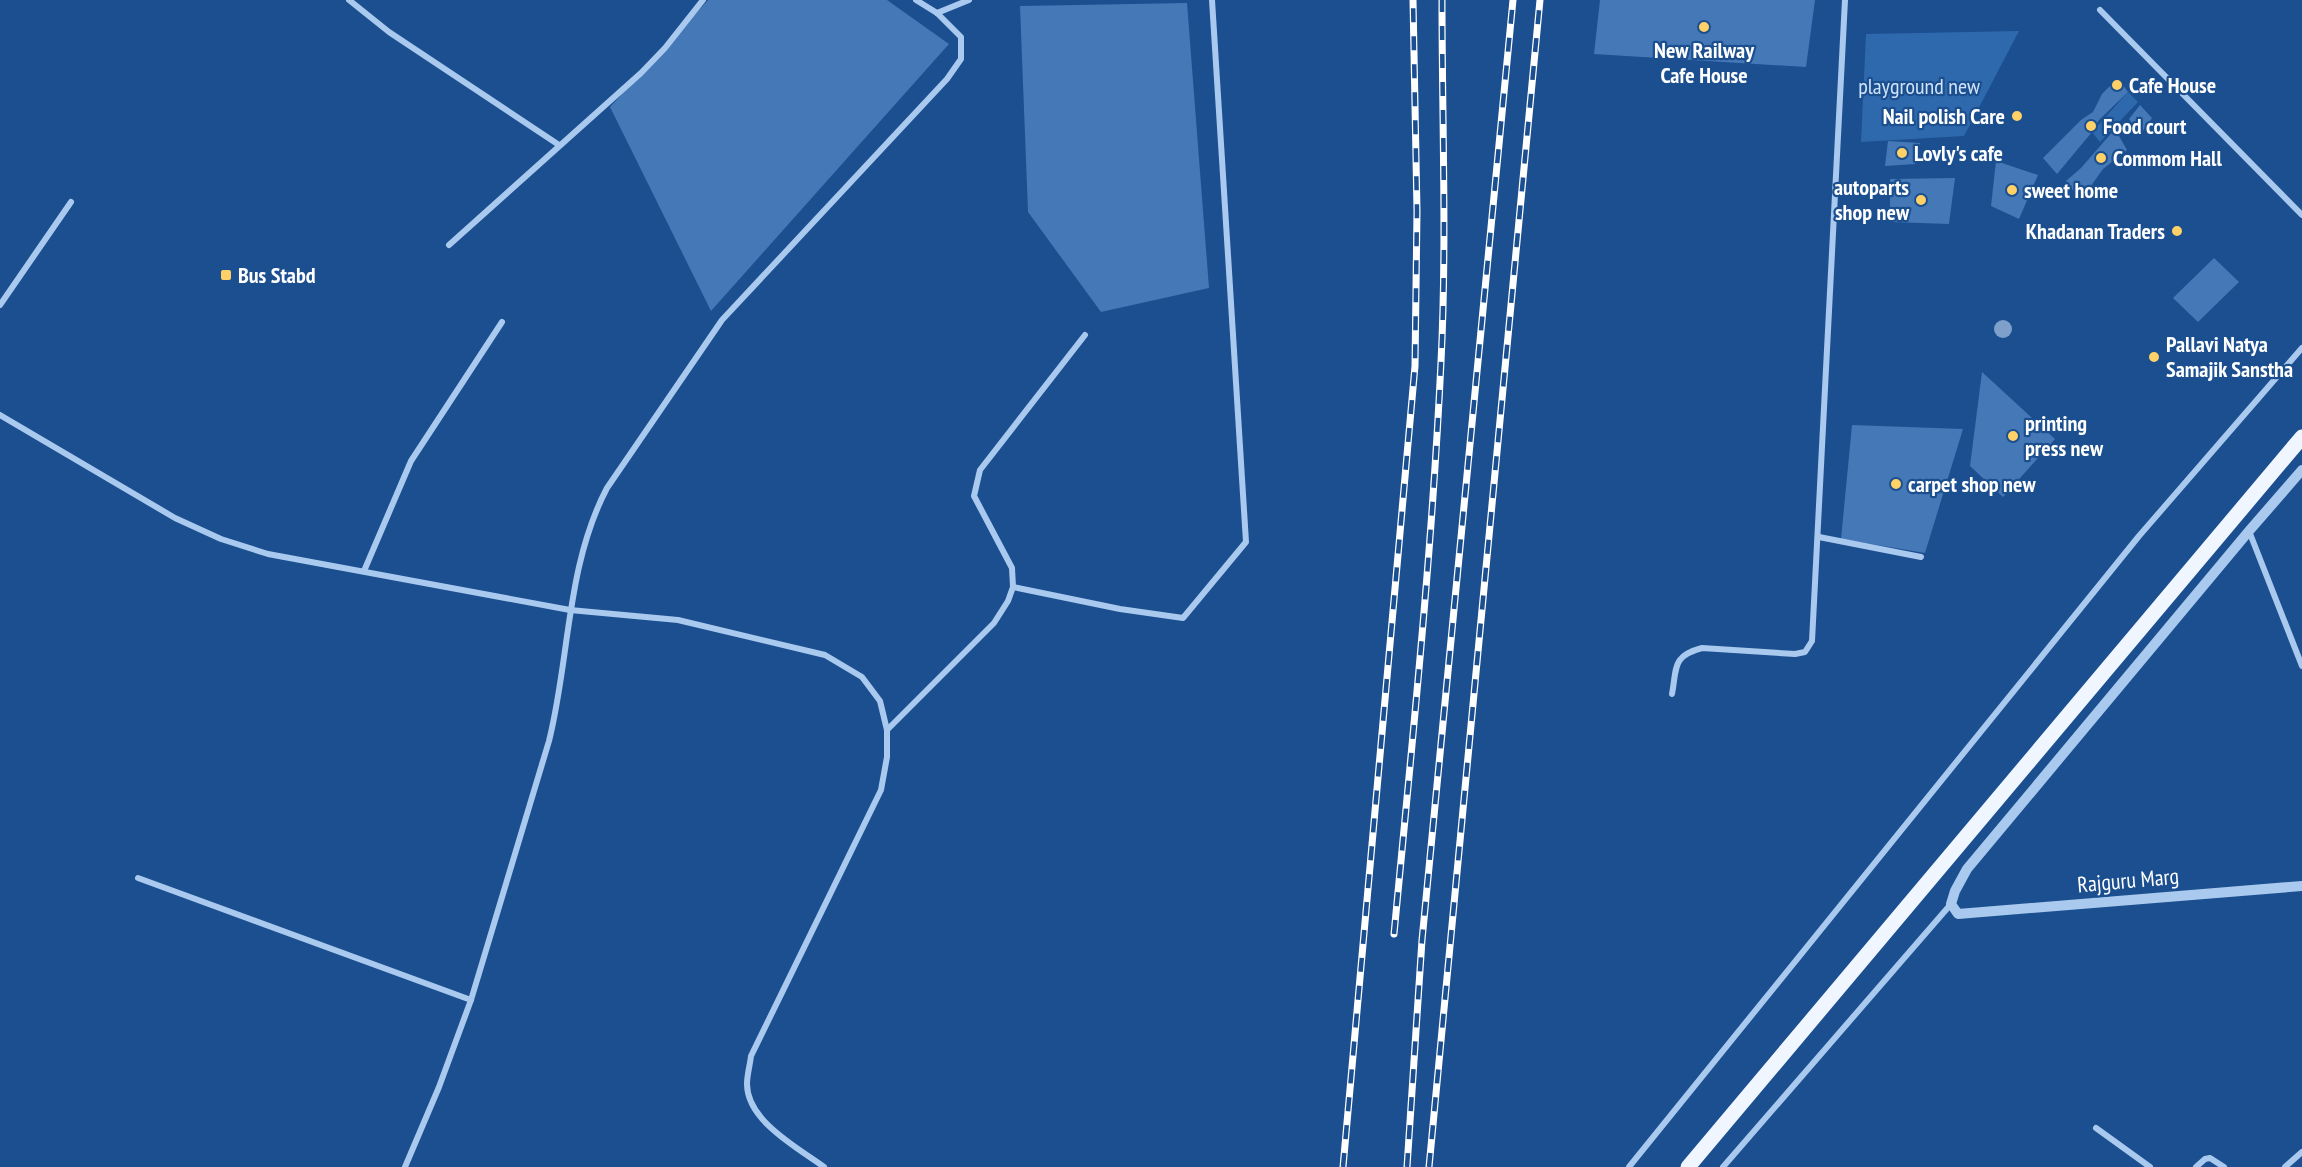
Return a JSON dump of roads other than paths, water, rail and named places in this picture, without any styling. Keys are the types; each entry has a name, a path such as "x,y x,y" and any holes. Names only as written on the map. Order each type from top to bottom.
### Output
{"main road":[{"path":"1688,1167 2302,437"}],"street":[{"path":"349,0 389,32 559,146"},
{"path":"449,245 641,73 665,48 703,0"},
{"path":"405,1167 440,1087 471,999 557,707 570,610 586,538 595,511 607,488 722,320 947,79 962,59 962,37 937,13 916,0"},
{"path":"937,13 969,0"},
{"path":"1013,587 1119,609 1183,618 1246,542 1212,0"},
{"path":"1672,694 1678,660 1687,652 1702,648 1795,654 1805,652 1812,641 1845,0"},
{"path":"2100,10 2302,215"},
{"path":"0,305 71,202"},
{"path":"364,572 411,461 502,322"},
{"path":"887,730 994,623 1008,601 1013,587 1012,568 974,496 976,482 980,470 1085,335"},
{"path":"1629,1167 2139,536 2302,348"},
{"path":"0,415 175,518 221,539 268,554 570,610 678,620 825,655 862,677 880,701 887,730 887,757 881,790 751,1056 747,1086 754,1110 780,1135 824,1167"},
{"path":"1723,1167 1955,909 1955,891 1967,869 2302,470"},
{"path":"2249,531 2302,666"},
{"path":"1819,537 1922,557"},
{"path":"138,878 471,999"},
{"name":"Rajguru Marg","path":"1955,909 2302,886"},
{"path":"2096,1128 2150,1167"},
{"path":"2285,1167 2302,1152"},
{"path":"2196,1167 2205,1159 2210,1158 2224,1167"}],"railway":[{"path":"1343,1167 1415,366 1417,211 1413,0"},
{"path":"1394,934 1427,577 1441,362 1444,227 1442,0"},
{"path":"1407,1167 1422,940 1513,0"},
{"path":"1429,1167 1540,0"}],"place":[{"name":"New Railway Cafe House","path":"1704,27"},
{"name":"Cafe House","path":"2117,85"},
{"name":"Nail polish Care","path":"2017,116"},
{"name":"Food court","path":"2091,126"},
{"name":"Lovly's cafe","path":"1902,153"},
{"name":"Commom Hall","path":"2101,158"},
{"name":"sweet home","path":"2012,190"},
{"name":"autoparts shop new","path":"1921,200"},
{"name":"Khadanan Traders","path":"2177,231"},
{"name":"Bus Stabd","path":"226,275"},
{"name":"Pallavi Natya Samajik Sanstha","path":"2154,357"},
{"name":"printing press new","path":"2013,436"},
{"name":"carpet shop new","path":"1896,484"}],"park label":[{"name":"playground new","path":"1919,86"}]}
